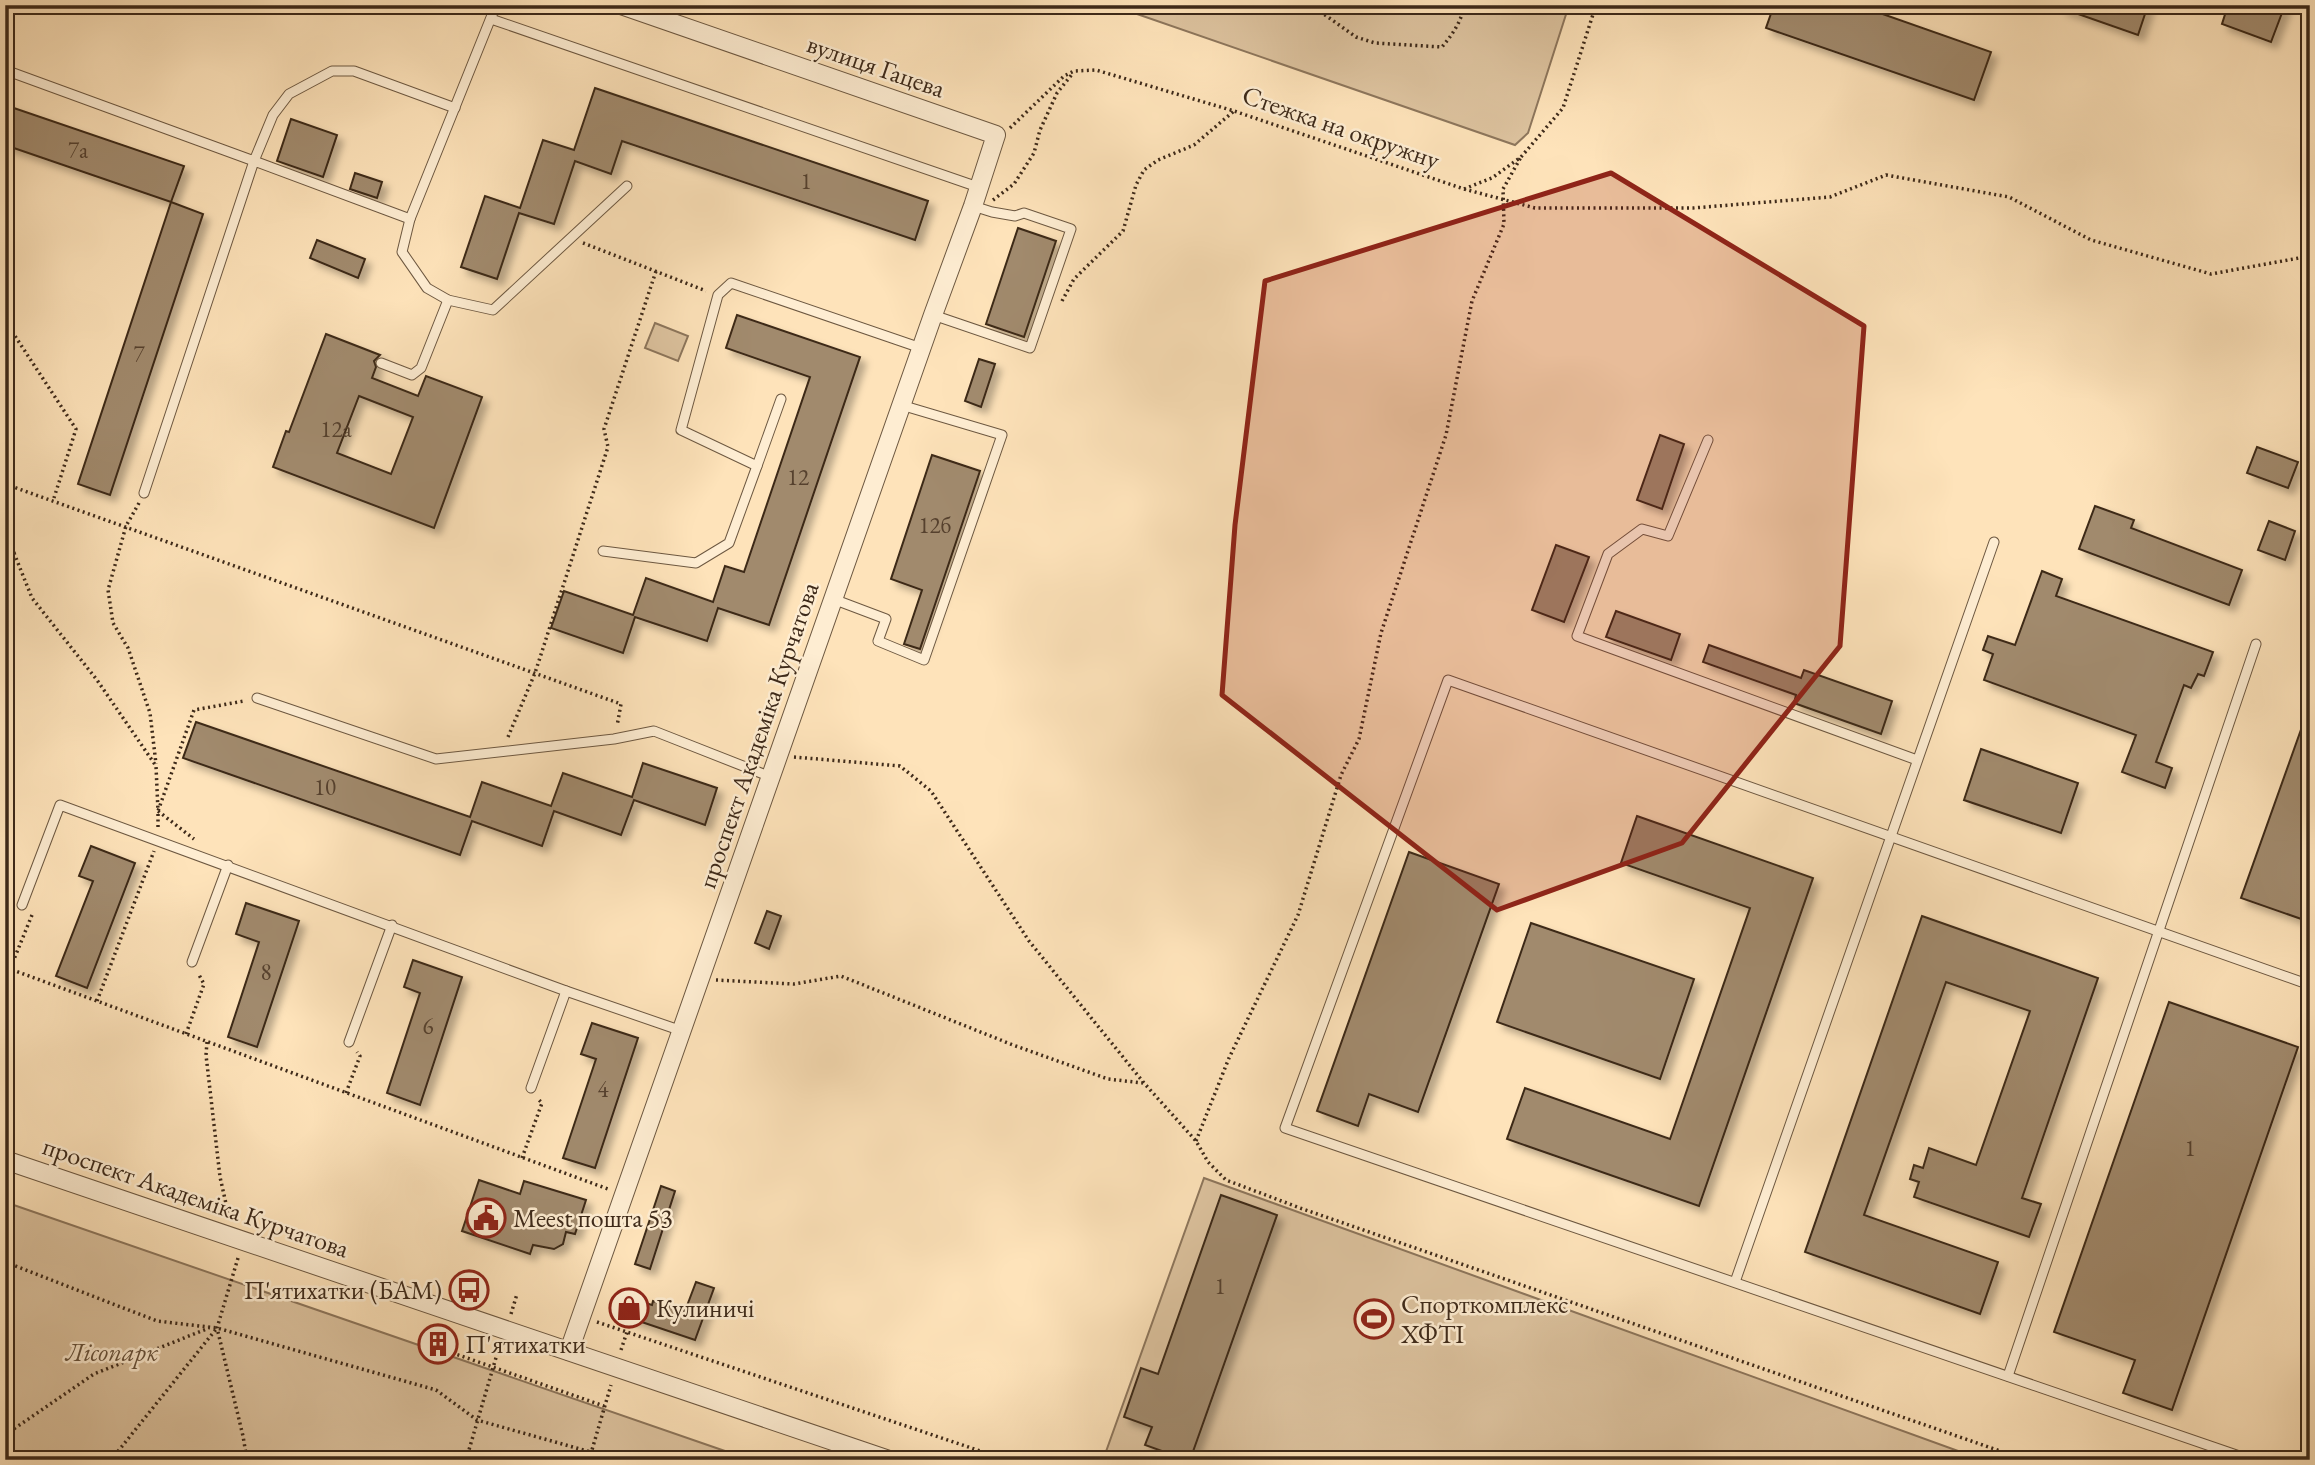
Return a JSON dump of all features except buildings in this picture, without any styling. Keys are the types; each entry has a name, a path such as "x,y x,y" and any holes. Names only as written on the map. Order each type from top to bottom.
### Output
{"street":[{"name":"вулиця Гацева","path":"621,5 996,135"},
{"name":"проспект Академіка Курчатова","path":"569,1351 996,135"},
{"name":"проспект Академіка Курчатова","path":"5,1160 889,1460"}],"lane":[{"path":"496,5 410,219 402,252 427,288 448,300 492,310 627,186"},
{"path":"491,19 978,187"},
{"path":"5,70 410,219"},
{"path":"144,493 254,161 273,115 289,94 332,71 354,71 455,108"},
{"path":"933,315 1030,348 1072,229 1024,214 1015,216 973,206"},
{"path":"757,466 681,430 718,295 732,282 921,348"},
{"path":"381,363 412,374 421,368 448,300"},
{"path":"603,551 696,562 729,543 781,399"},
{"path":"833,599 886,619 878,641 924,660 1002,435 901,405"},
{"path":"1708,440 1668,536 1642,529 1608,554 1577,636 1917,760"},
{"path":"1735,1282 1994,542"},
{"path":"2008,1376 2256,644"},
{"path":"2251,1460 1286,1128 1448,680 2310,985"},
{"path":"257,698 436,759 654,732 771,777"},
{"path":"22,905 60,804 566,991 682,1031"},
{"path":"192,962 228,865"},
{"path":"349,1042 392,925"},
{"path":"531,1088 566,991"}],"path":[{"path":"1311,5 1356,37 1375,43 1442,47 1451,37 1464,5"},
{"name":"Стежка на окружну","path":"1074,71 1096,70 1112,73 1464,189 1492,177 1521,157 1563,108 1596,5"},
{"path":"996,135 1012,128 1064,76 1074,71"},
{"path":"973,206 992,201 1014,184 1034,153 1040,130 1057,93 1074,71"},
{"path":"1041,316 1057,310 1074,279 1123,231 1136,185 1144,170 1158,160 1194,145 1234,111"},
{"path":"1196,1141 1229,1058 1298,915 1340,775 1359,738 1381,633 1446,435 1472,301 1504,224 1503,189 1521,157"},
{"path":"1464,189 1535,208 1693,208 1830,197 1886,175 2009,197 2091,240 2211,274 2310,256"},
{"path":"570,238 718,295"},
{"path":"502,752 535,673 608,447 604,429 656,271"},
{"path":"5,332 15,336 76,429 53,501"},
{"path":"5,484 621,704 614,739"},
{"path":"144,493 126,526 108,590 113,623 128,648 150,713 158,811 198,842"},
{"path":"5,531 32,598 97,680 156,766"},
{"path":"5,616 14,553"},
{"path":"36,904 10,969 623,1195"},
{"path":"186,1034 204,984 192,962"},
{"path":"700,980 794,984 841,976 1108,1079 1144,1083"},
{"path":"111,1460 214,1328 243,1240 229,1217 220,1177 206,1055 207,1042"},
{"path":"346,1093 360,1056 349,1042"},
{"path":"522,1158 541,1103 531,1088"},
{"path":"5,1262 157,1321 214,1328 436,1390 477,1420 620,1460"},
{"path":"581,1317 1007,1460"},
{"path":"5,1435 94,1374 214,1328"},
{"path":"214,1328 247,1460"},
{"path":"466,1460 505,1329"},
{"path":"447,1351 604,1406"},
{"path":"589,1460 616,1367"}],"highlighted area":[{"path":"1611,173 1864,326 1840,646 1682,843 1497,910 1222,695 1235,525 1265,281"}],"green space":[{"path":"1111,5 1569,5 1528,133 1515,145"},
{"path":"655,323 688,336 678,361 645,348"},
{"name":"Спорткомплекс ХФТІ","path":"1204,1178 1983,1460 1103,1460"},
{"name":"Лісопарк","path":"5,1202 725,1451 752,1460 5,1460"}],"place":[{"name":"Meest пошта 53","path":"486,1218"},
{"name":"П'ятихатки (БАМ)","path":"469,1290"},
{"name":"Кулиничі","path":"629,1308"},
{"name":"Спорткомплекс ХФТІ","path":"1374,1319"},
{"name":"П'ятихатки","path":"438,1344"}]}
